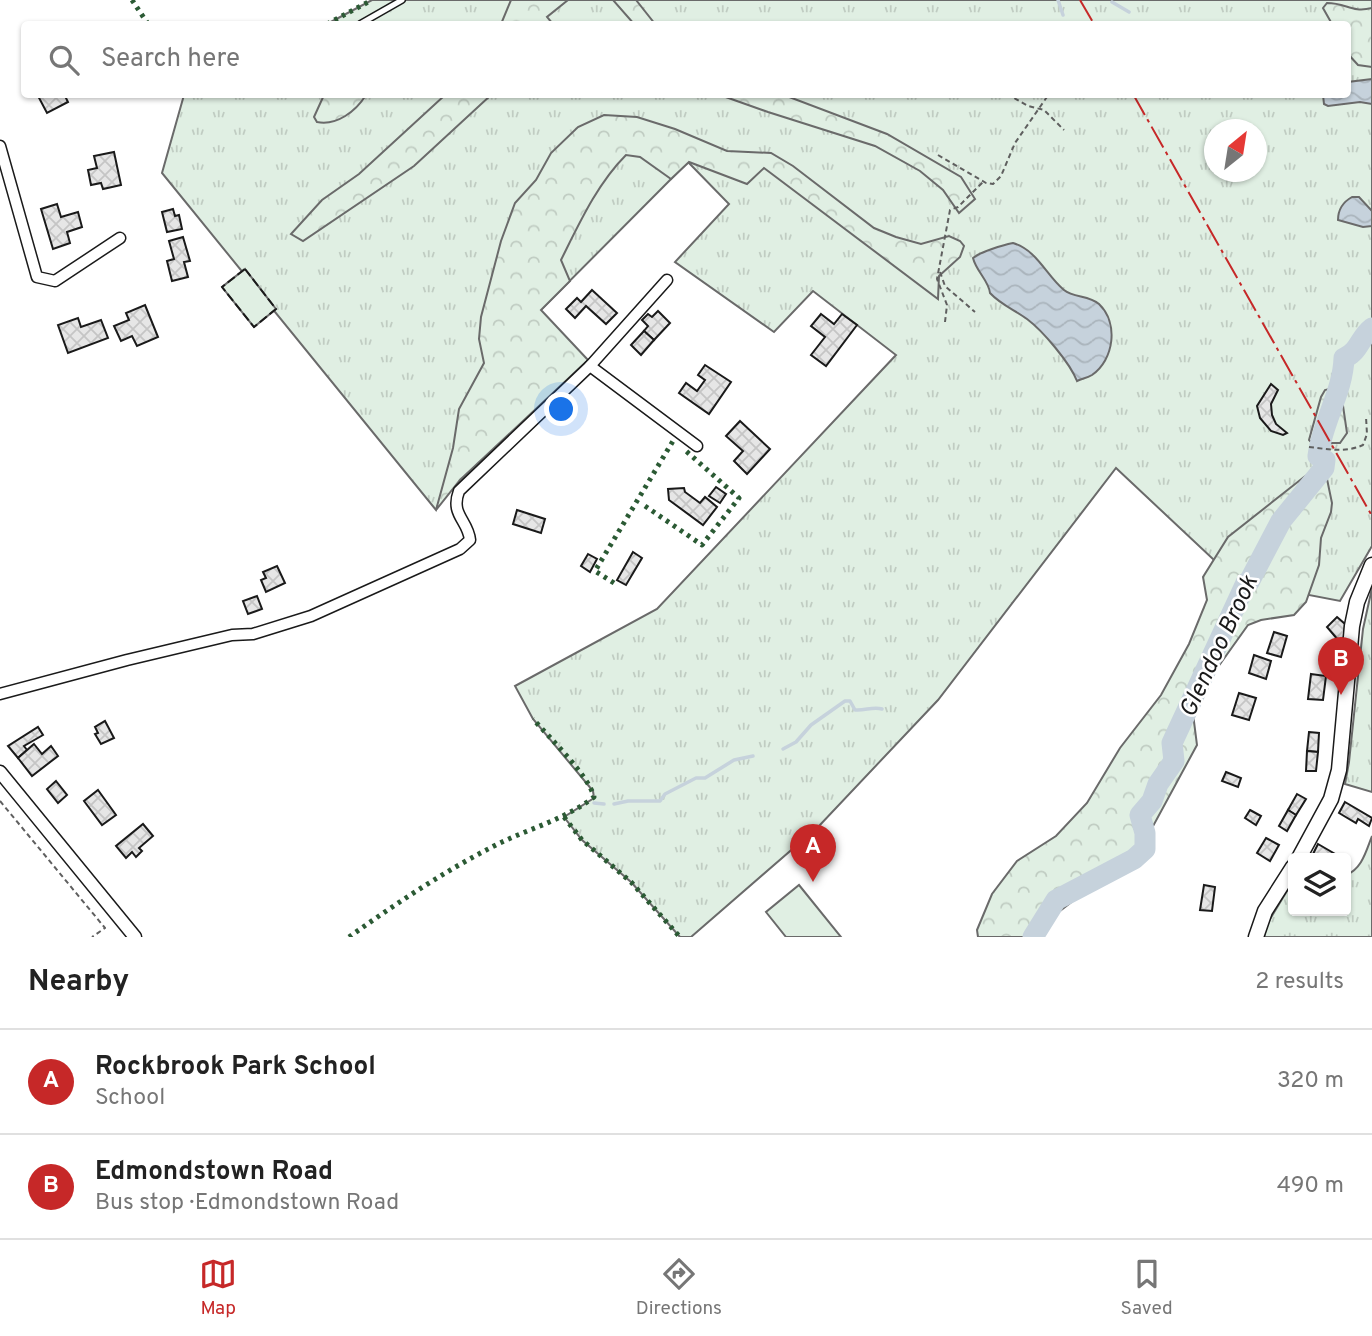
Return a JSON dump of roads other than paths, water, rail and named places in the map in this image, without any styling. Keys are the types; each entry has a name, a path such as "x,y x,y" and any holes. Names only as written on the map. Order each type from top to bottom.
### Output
{"main road":[{"path":"1302,853 1331,799 1339,770 1352,626 1357,602 1372,565"},
{"path":"1256,937 1265,911 1288,875"}],"street":[{"path":"0,146 37,277 55,281 120,238"},
{"path":"0,694 232,635 253,634 311,616 460,549 470,540 455,502 459,491 590,366 667,280"},
{"path":"590,366 697,446"},
{"path":"0,772 135,937"}],"lane":[{"path":"365,21 402,0"}],"water":[{"path":"1372,79 1372,104 1324,104 1323,98 1351,98 1351,82"},
{"path":"1352,197 1359,197 1372,211 1372,226 1363,227 1338,220 1342,206"},
{"path":"1013,243 1029,251 1064,290 1095,301 1105,312 1111,331 1109,351 1092,375 1077,381 1041,331 990,293 973,258"}],"waterway":[{"path":"1058,0 1063,15"},
{"path":"1112,2 1129,12"},
{"name":"Glendoo Brook","path":"1033,937 1056,900 1134,859 1145,849 1145,833 1140,815 1152,801 1158,784 1174,761 1172,743 1246,583 1249,582 1281,521 1324,468 1325,460 1318,456 1320,443 1340,383 1344,358 1353,352 1372,328"},
{"path":"783,749 796,742 811,725 845,701 850,701 855,710 882,709"},
{"path":"614,804 660,801 665,794 696,778 705,778 734,760 753,756"},
{"path":"594,803 604,804"}],"place":[{"name":"Edmondstown Road","path":"1341,695"},
{"name":"Rockbrook Park School","path":"813,882"}]}
